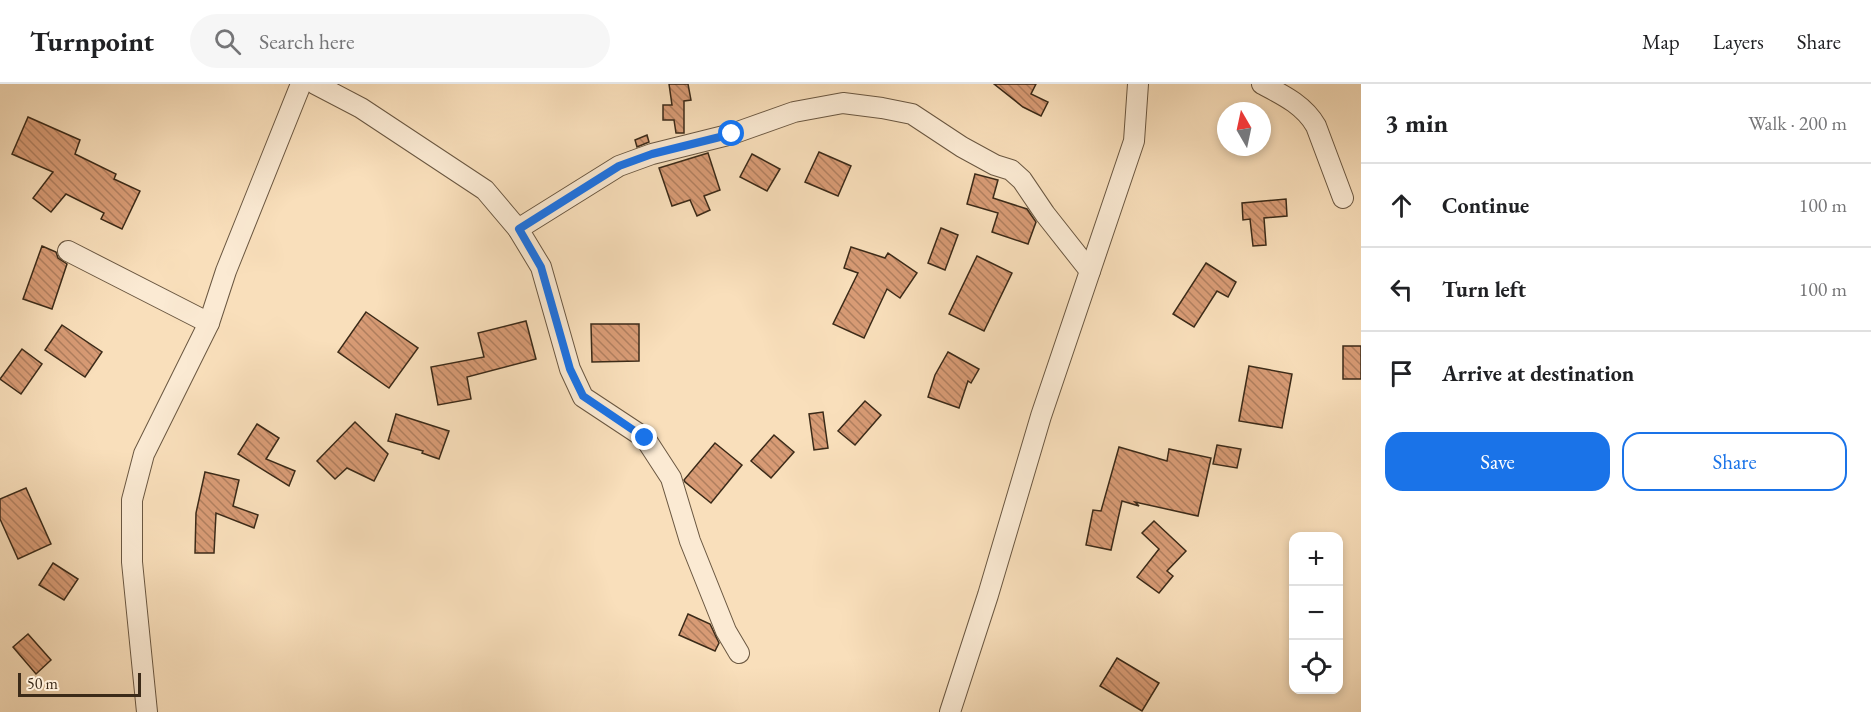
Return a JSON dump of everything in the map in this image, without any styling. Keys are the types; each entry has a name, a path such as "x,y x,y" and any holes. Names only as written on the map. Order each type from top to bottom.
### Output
{"street":[{"path":"147,712 132,562 132,500 144,454 209,323 226,271 301,84"},
{"path":"315,84 361,108 485,190 519,229 541,267 570,369 583,396 645,438 671,478 690,541 726,630 739,653"},
{"path":"950,712 988,596 1041,417 1134,141 1138,84"},
{"path":"1262,84 1290,98 1310,117 1316,126 1343,198"},
{"path":"519,229 619,166 652,154 732,134 794,112 843,103 912,114 962,147 995,165 1011,170 1022,180 1045,214 1090,271"},
{"path":"68,251 209,323"}],"building":[{"path":"669,84 688,84 691,100 684,101 684,133 676,133 674,120 663,120 663,105 672,105"},
{"path":"994,84 1036,84 1031,94 1048,102 1041,116 1023,107"},
{"path":"28,117 80,140 75,154 116,174 114,179 140,191 122,229 101,219 104,213 66,194 51,212 33,198 53,172 12,154"},
{"path":"647,135 649,142 637,147 635,140"},
{"path":"819,152 851,166 838,196 805,182"},
{"path":"708,153 720,190 704,196 710,210 697,216 690,200 672,206 659,168"},
{"path":"752,154 780,169 767,191 740,177"},
{"path":"975,174 998,180 993,198 1027,209 1036,222 1028,244 992,232 998,213 967,204"},
{"path":"1286,199 1287,216 1264,218 1266,245 1253,246 1250,219 1243,220 1242,203"},
{"path":"941,228 958,235 945,270 928,263"},
{"path":"42,246 56,252 58,258 67,264 52,309 23,299"},
{"path":"851,247 885,258 888,253 917,273 900,298 887,289 864,338 833,324 858,273 844,268"},
{"path":"977,256 1012,273 984,331 949,314"},
{"path":"1206,263 1236,282 1228,297 1217,291 1194,327 1173,314"},
{"path":"366,312 418,348 389,388 338,352"},
{"path":"526,321 536,359 467,377 471,399 438,405 431,367 484,357 478,333"},
{"path":"591,324 639,324 639,361 592,362"},
{"path":"62,325 102,352 85,377 45,350"},
{"path":"1343,346 1361,346 1361,379 1343,379"},
{"path":"22,349 42,364 21,394 0,379"},
{"path":"948,352 979,369 971,383 968,381 959,408 928,397 935,375"},
{"path":"1249,366 1292,374 1282,428 1239,421"},
{"path":"865,401 881,415 855,445 838,431"},
{"path":"823,412 828,448 814,450 809,414"},
{"path":"396,414 449,431 439,459 422,453 423,451 388,441"},
{"path":"355,422 388,454 374,481 347,468 335,479 317,461"},
{"path":"257,424 279,438 266,459 295,471 289,486 238,454"},
{"path":"774,435 794,452 771,478 751,461"},
{"path":"715,443 742,465 711,503 684,480"},
{"path":"1217,445 1241,449 1237,468 1213,464"},
{"path":"1119,447 1167,461 1169,449 1211,458 1198,516 1122,501 1111,550 1086,545 1093,510 1101,511"},
{"path":"205,472 239,480 233,506 258,515 254,528 216,513 214,553 195,553 196,513"},
{"path":"26,488 51,544 18,559 0,519 0,499"},
{"path":"1154,521 1186,551 1167,571 1173,576 1159,593 1137,577 1159,549 1142,533"},
{"path":"53,563 78,579 64,600 39,585"},
{"path":"688,614 710,624 719,643 715,651 679,635"},
{"path":"28,634 51,660 36,674 13,647"},
{"path":"1117,658 1159,683 1142,711 1100,686"}],"route":[{"path":"645,438 583,396 570,369 541,267 519,229 619,166 652,154 732,134"}]}
